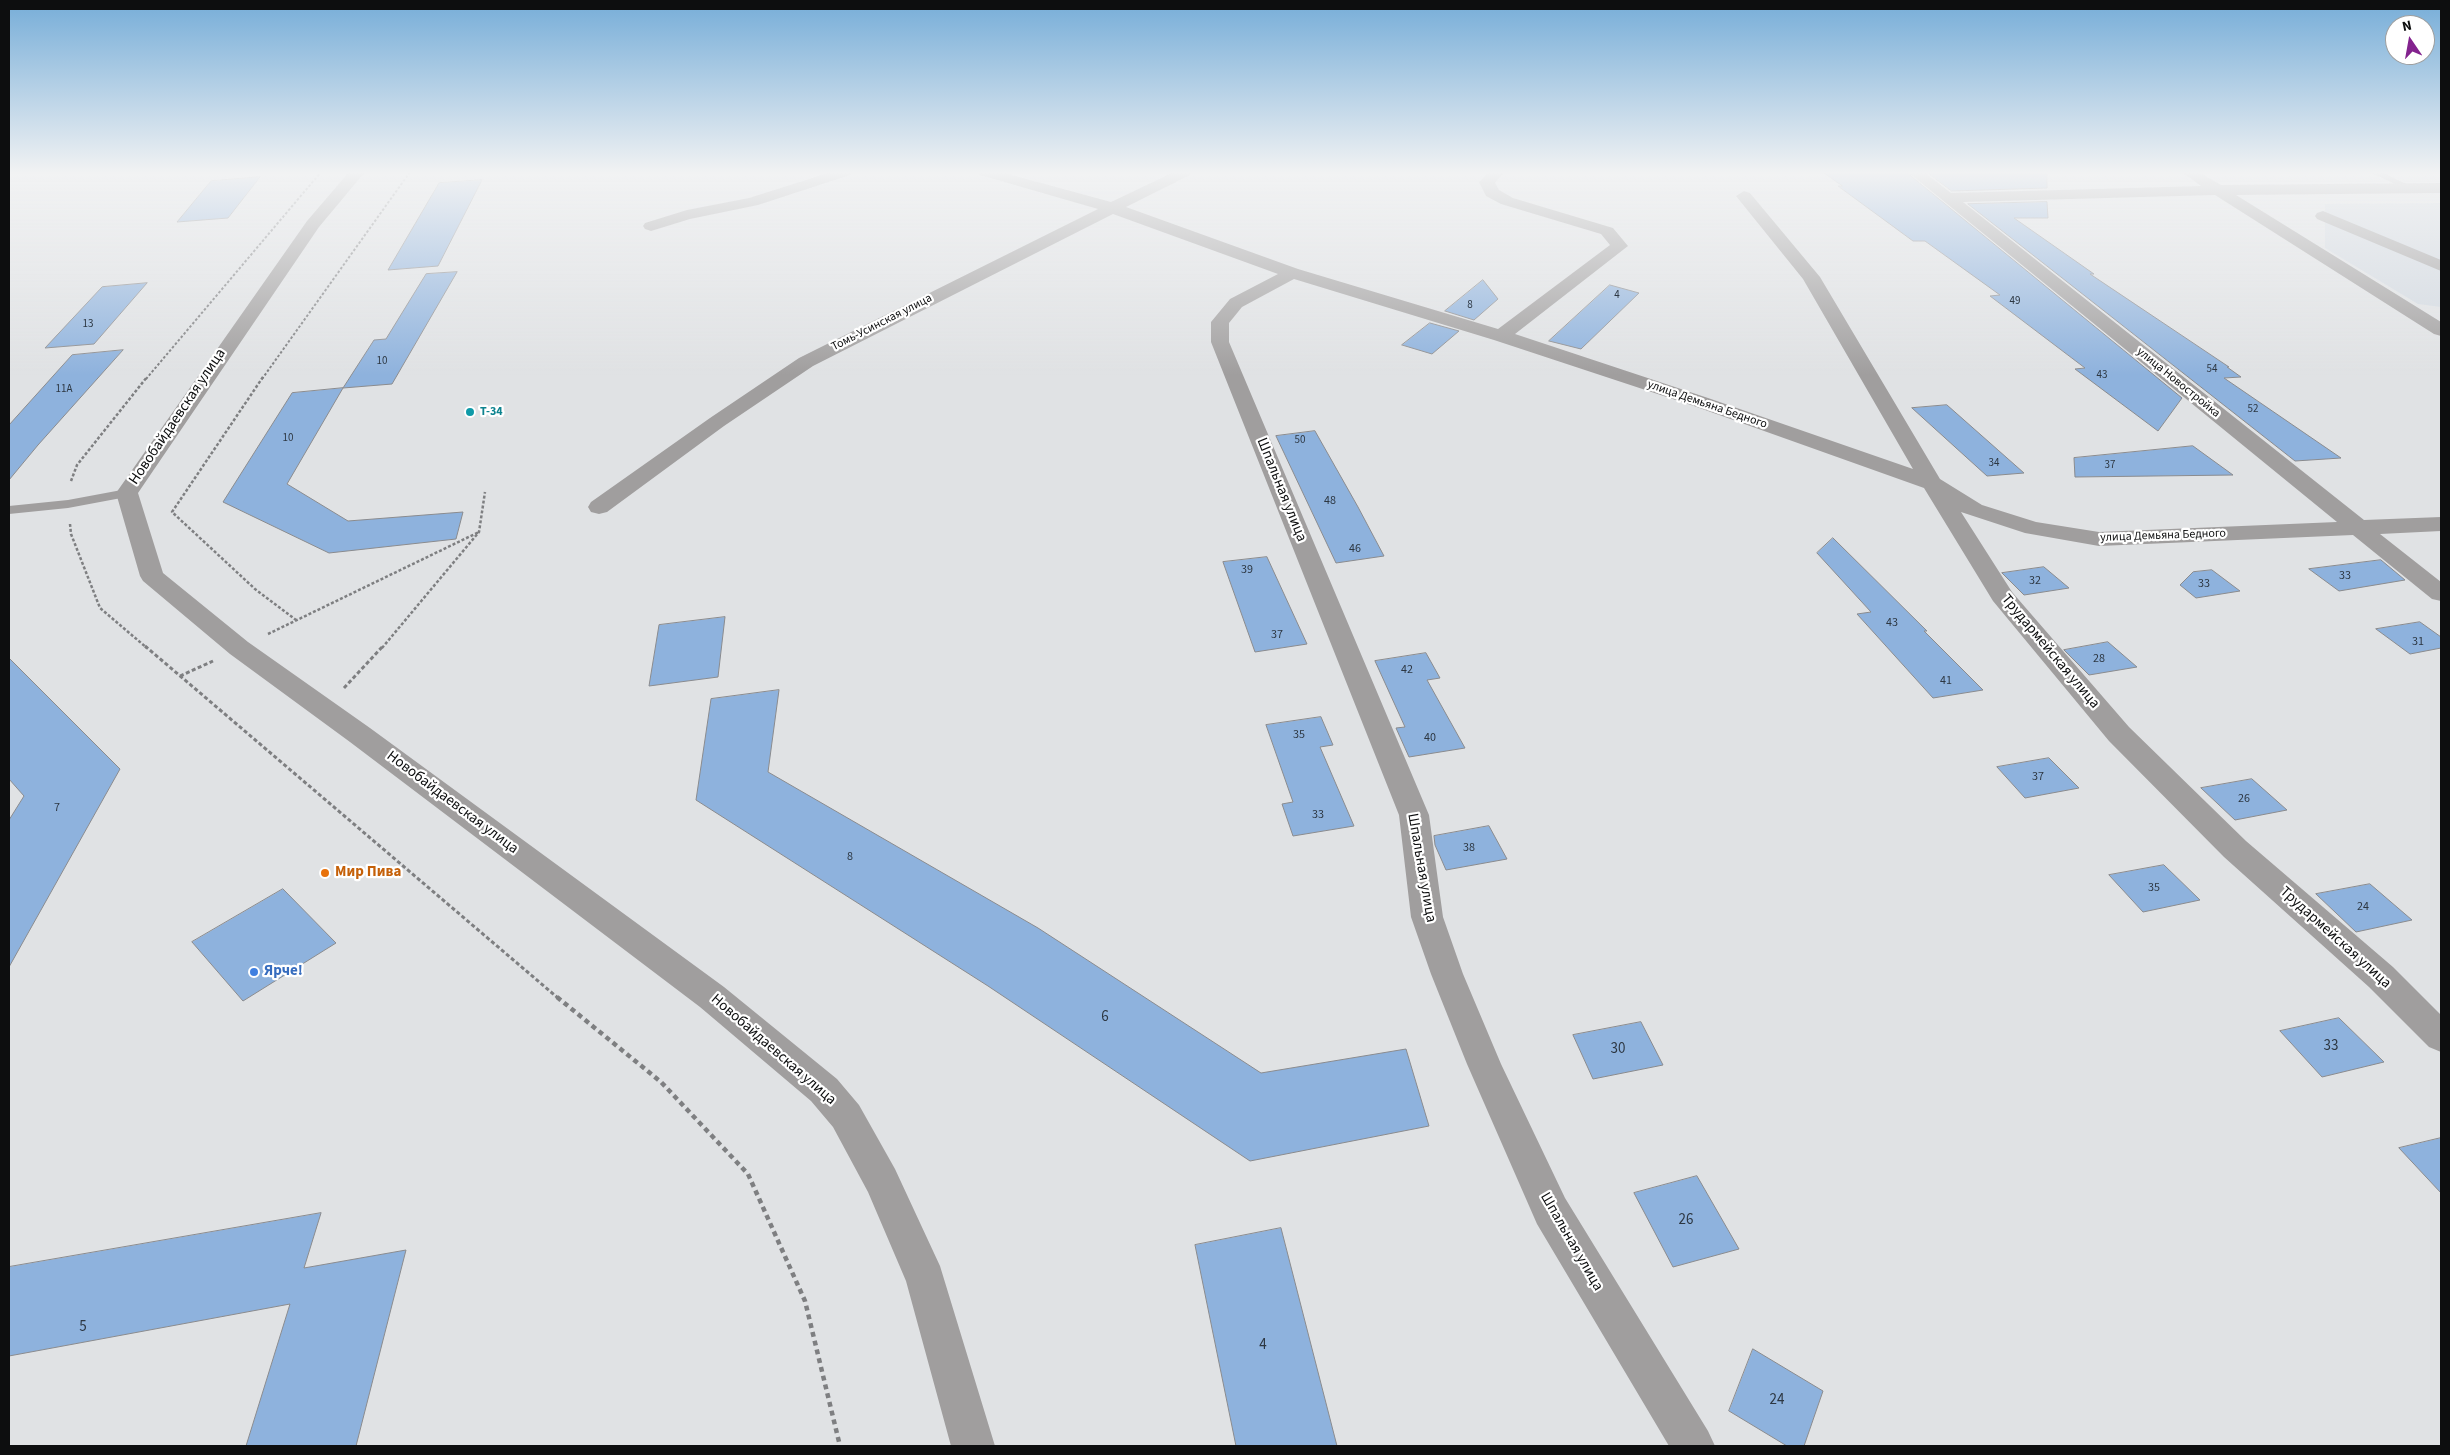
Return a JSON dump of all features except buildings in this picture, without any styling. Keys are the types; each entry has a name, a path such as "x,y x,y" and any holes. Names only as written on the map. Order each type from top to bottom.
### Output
{"street":[{"name":"Новобайдаевская улица","path":"301,240 127,493 152,576 239,648 325,709 712,997 824,1090 846,1116 877,1173 926,1280 973,1446"},
{"name":"Томь-Усинская улица","path":"598,507 717,422 806,362 1047,240"},
{"name":"улица Демьяна Бедного","path":"1199,240 1292,273 1501,336 1702,402 1932,483 1974,510 2033,528 2099,539 2441,524"},
{"path":"1501,336 1620,246 1615,240"},
{"name":"Трудармейская улица","path":"1781,240 1812,277 1932,483 2002,596 2119,734 2235,849 2381,977 2441,1037"},
{"name":"улица Новостройка","path":"2000,240 2441,594"},
{"path":"2300,240 2441,330"},
{"path":"2379,240 2441,266"},
{"name":"Шпальная улица","path":"1292,273 1236,303 1220,322 1220,342 1414,815 1427,917 1447,974 1484,1064 1551,1211 1693,1446"}],"lane":[{"path":"9,510 68,504 127,493"}],"path":[{"path":"296,620 255,589 172,512 292,335 361,240"},
{"path":"325,709 393,636 479,532 484,492"},
{"path":"180,676 479,532"}],"shaded area":[{"path":"2325,240 2441,240 2441,307 2418,304 2325,248"}],"place":[{"name":"T-34","path":"470,412"},
{"name":"Мир Пива","path":"325,873"},
{"name":"Ярче!","path":"254,972"}]}
